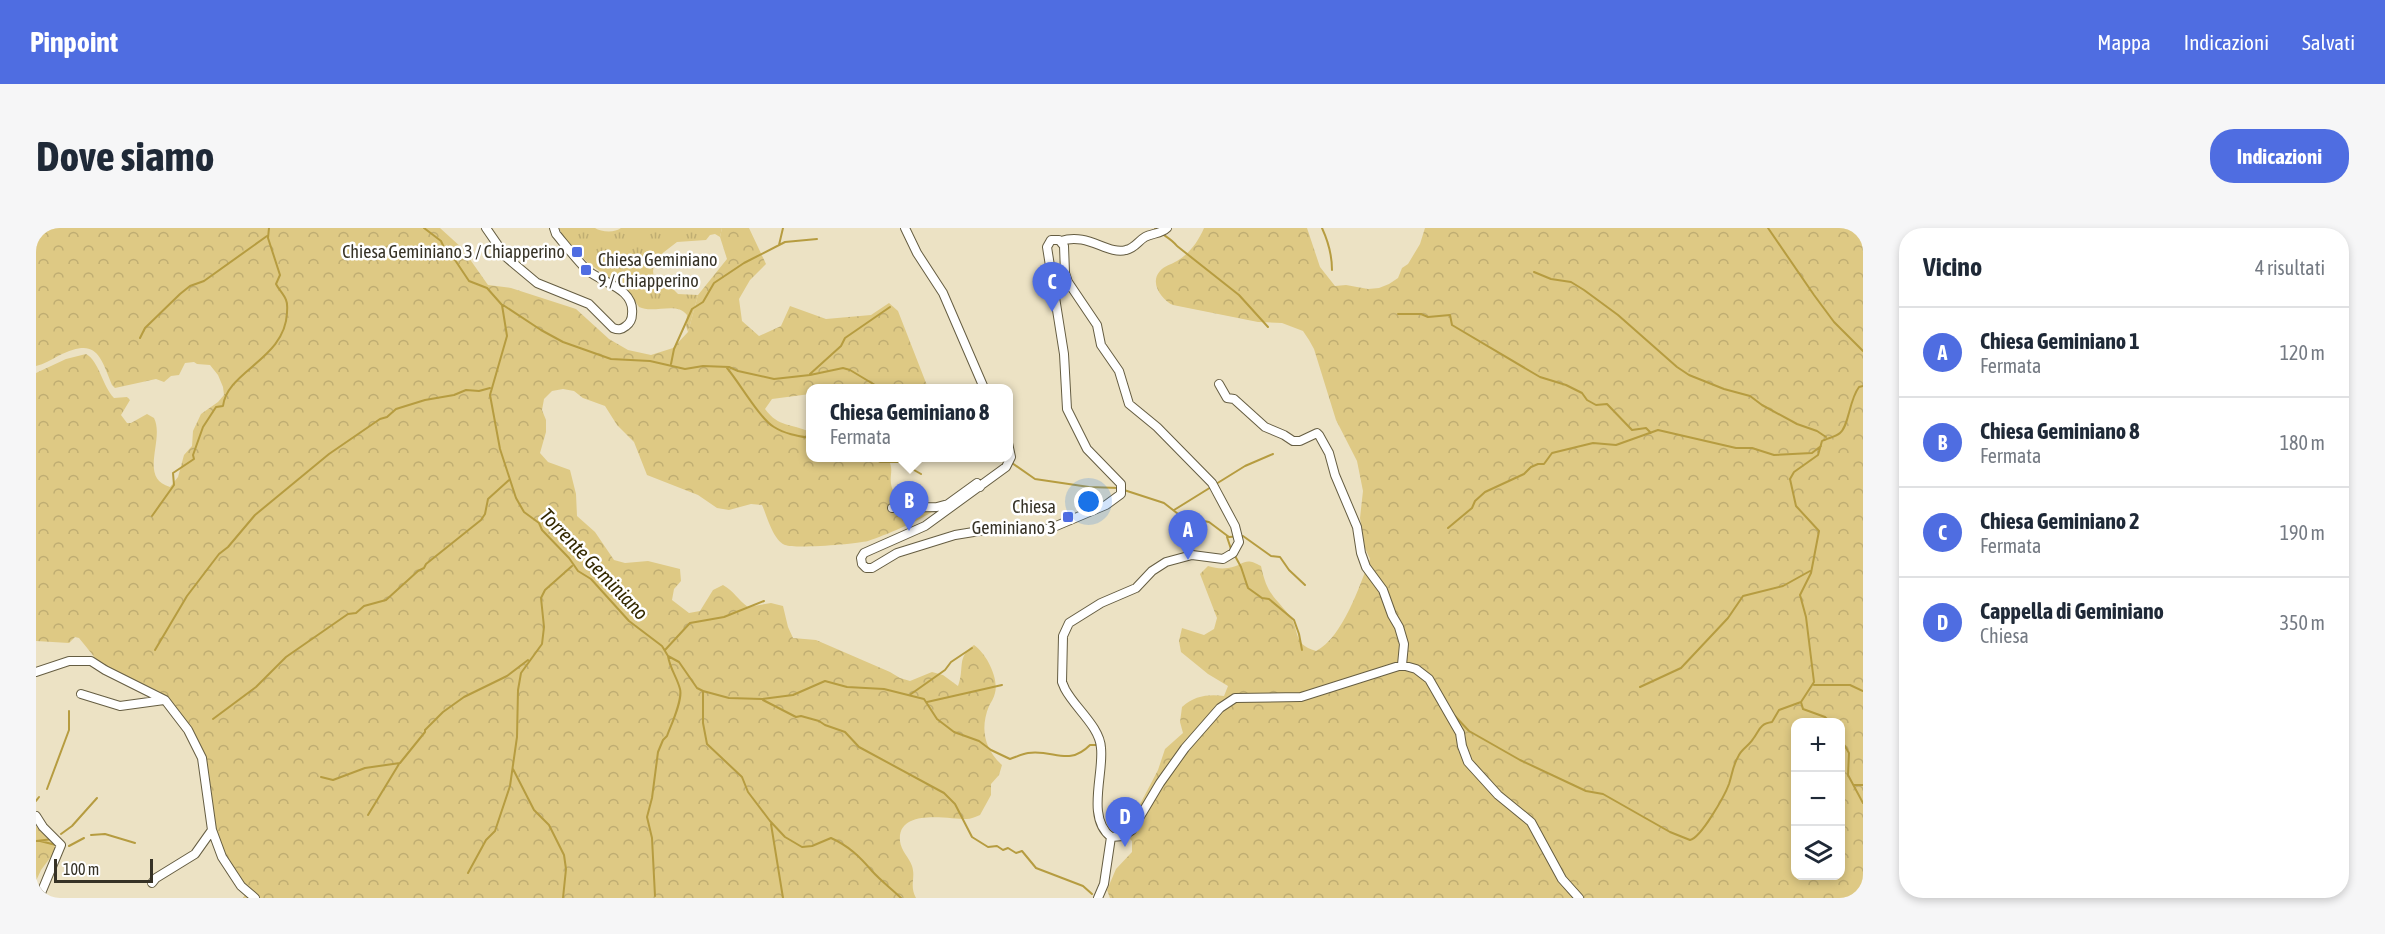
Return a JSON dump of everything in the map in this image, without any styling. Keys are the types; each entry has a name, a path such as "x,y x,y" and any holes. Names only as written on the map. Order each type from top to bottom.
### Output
{"street":[{"path":"486,228 506,257 537,284 548,290 584,301 613,328 619,330 623,328 632,316 628,298 619,289 589,271 556,234 554,228"},
{"path":"905,228 917,253 943,293 982,384"},
{"path":"1010,462 980,487 925,526 864,553 861,558 862,564 866,568 872,568 897,553 955,535 998,528 1049,529 1106,505 1121,494 1121,484 1087,449 1067,409 1064,354 1047,247 1053,239 1061,241 1070,238 1094,241 1112,249 1124,251 1137,245 1146,237 1167,228"},
{"path":"1061,241 1064,246 1065,273 1068,282 1097,324 1101,345 1119,371 1129,404 1157,427 1212,483 1239,536 1237,548 1228,557 1216,559 1192,555 1158,566 1136,588 1080,614 1069,623 1063,636 1062,682 1101,741 1098,803 1101,823 1106,833 1111,837 1123,836 1132,830 1160,783 1185,748 1220,708 1235,698 1301,697 1402,665 1416,669 1429,679 1460,733 1468,762 1498,795 1531,822 1562,879 1579,898"},
{"path":"1219,384 1227,398 1234,399 1265,427 1293,441 1299,441 1317,433 1319,435 1329,453 1335,475 1357,527 1361,553 1366,567 1383,590 1399,627 1404,644 1402,665"},
{"path":"901,503 893,509 938,507 948,504 976,483 980,487"},
{"path":"36,672 69,661 91,661 165,700 188,730 202,758 212,830 226,865 241,886 255,898"},
{"path":"81,694 120,706 156,699 165,700"},
{"path":"36,816 43,827 61,845 39,898"},
{"path":"152,883 156,878 195,854 212,830"},
{"path":"1098,898 1104,884 1111,837"}],"green space":[{"path":"36,228 440,228 462,248 488,285 511,288 576,309 609,339 628,350 651,355 673,348 688,332 698,295 727,259 720,237 722,228 749,228 766,264 750,280 739,299 742,321 759,336 781,326 790,306 826,319 871,315 889,303 898,311 926,384 806,384 806,395 772,399 765,409 780,422 806,430 806,462 889,462 894,492 906,503 924,504 932,512 868,541 813,546 785,545 774,533 762,505 751,504 729,510 717,508 698,495 647,475 634,442 617,425 605,406 583,398 574,391 563,389 552,391 544,399 542,410 546,420 546,432 540,453 548,462 570,470 576,494 577,516 595,532 614,560 625,563 648,561 680,569 681,581 674,589 672,600 689,613 700,611 713,590 723,585 748,607 771,603 783,606 793,638 816,640 910,681 932,672 943,675 958,686 963,658 968,649 974,645 987,660 996,687 986,714 984,730 991,752 1002,765 999,775 991,784 991,795 980,815 966,819 936,817 915,820 901,831 900,841 912,866 913,889 916,898 243,898 245,895 226,858 216,829 209,775 201,748 189,725 173,703 160,692 96,659 79,638 75,637 69,643 36,641 36,373 66,359 86,354 90,357 114,398 127,397 130,400 121,415 127,423 147,414 154,418 157,427 154,457 156,476 170,487 178,477 184,455 192,446 193,431 201,414 224,395 223,387 218,375 210,365 194,362 185,363 179,375 171,376 164,382 156,379 115,388 94,351 80,348 36,366"},
{"path":"559,228 595,228 615,231 621,228 722,228 720,237 715,234 710,235 706,240 677,242 655,259 654,279 670,286 678,294 698,295 688,332 687,315 683,311 671,308 645,309 639,307 629,292 587,262 564,238"},
{"path":"1204,228 1307,228 1320,267 1335,286 1346,285 1368,289 1379,288 1398,278 1402,268 1408,264 1420,244 1425,228 1863,228 1863,898 1110,898 1107,890 1116,869 1132,852 1132,841 1121,827 1137,810 1158,770 1165,749 1183,733 1180,722 1182,707 1191,700 1202,697 1224,696 1228,686 1208,674 1181,652 1179,641 1182,628 1204,635 1214,629 1217,618 1200,574 1208,566 1228,568 1248,561 1261,566 1268,589 1293,621 1303,645 1316,651 1326,644 1342,623 1370,559 1365,548 1360,518 1363,491 1357,461 1336,420 1314,349 1303,331 1282,323 1258,322 1173,305 1165,299 1156,286 1157,276 1160,271 1177,261 1193,247"},
{"path":"36,826 53,842 56,850 36,881"}],"waterway":[{"path":"152,516 174,485 173,473 194,459 193,455 203,427 216,407 223,406 234,383 267,353 277,342 284,329 287,303 276,284 280,275 268,238 269,228"},
{"name":"Torrente Geminiano","path":"424,228 441,241 446,252 455,260 469,281 487,288 502,305 507,336 490,395 500,449 516,498 524,512 539,523 542,530 569,558 578,571 591,579 629,621 662,646 668,656 679,662 697,688 703,691 703,723 707,744 742,777 748,792 785,837 802,847 812,846 831,838 837,841 854,852 901,898"},
{"path":"779,245 783,228"},
{"path":"1155,228 1239,295 1268,327"},
{"path":"1322,228 1329,248 1332,270"},
{"path":"1768,228 1834,322 1863,351"},
{"path":"140,338 145,328 180,294 190,286 204,281 267,236"},
{"path":"671,364 674,349 692,309 703,302 714,283 744,263 785,242 817,239"},
{"path":"1534,272 1551,279 1571,282 1584,290 1618,315 1689,375 1724,389 1750,396 1797,424 1826,437"},
{"path":"503,305 563,342 611,359 650,361 685,369 703,366 729,367 774,379 843,368 873,384"},
{"path":"810,374 841,346 845,338 890,307"},
{"path":"1398,314 1421,314 1428,317 1450,315 1452,325 1540,377 1566,385 1582,393 1587,400 1596,405 1607,404 1632,430 1646,428 1651,433"},
{"path":"727,368 768,423 783,431 806,437"},
{"path":"1826,718 1803,709 1801,702 1814,682 1806,617 1800,595 1811,573 1819,531 1796,506 1790,479 1794,472 1818,455 1822,441 1836,436 1843,430 1856,392 1859,387 1863,386"},
{"path":"155,650 187,596 219,554 228,547 255,515 329,454 396,409 466,390 479,391 490,388"},
{"path":"1448,528 1472,508 1475,501 1485,492 1524,474 1531,467 1544,464 1552,453 1593,443 1616,445 1658,430 1736,448 1752,448 1774,455 1812,453 1821,446"},
{"path":"1174,510 1245,466 1273,454"},
{"path":"880,462 900,462"},
{"path":"900,462 921,474"},
{"path":"1012,463 1035,479 1089,487 1119,488"},
{"path":"213,719 256,687 286,657 348,614 356,613 364,606 386,600 481,520 485,514 488,499 509,480"},
{"path":"1124,490 1164,503 1182,517 1209,522 1229,537 1243,536 1271,556 1280,557 1289,570 1305,585"},
{"path":"1227,537 1231,549"},
{"path":"1234,554 1248,588 1262,598 1269,599 1294,620 1302,650"},
{"path":"468,873 486,840 495,831 510,786 517,737 518,690 521,673 542,644 544,627 541,598 545,590 572,566"},
{"path":"1640,687 1681,668 1728,618 1743,596 1783,586 1810,571"},
{"path":"665,650 690,623 724,617 764,601"},
{"path":"911,694 972,648"},
{"path":"655,896 652,838 647,817 658,752 674,719 680,694 668,656"},
{"path":"321,777 333,780 365,768 400,763 425,730 443,712 464,697 507,676 528,660"},
{"path":"703,691 729,698 762,699 793,695 825,681 847,687 884,689 924,699 937,719 954,732 979,741 1010,759 1037,752 1061,756 1075,755 1090,745 1097,745"},
{"path":"927,702 1002,685"},
{"path":"1814,685 1850,685 1863,691"},
{"path":"763,700 796,717 801,716 819,721 845,732 859,747 944,793 955,804 972,837 988,847 997,846 1003,850 1008,848 1016,853 1022,851 1036,868 1083,886 1092,894"},
{"path":"1454,715 1469,731 1520,760 1586,791 1603,794 1670,832 1690,840 1700,832 1727,789 1739,754 1760,728 1772,722 1779,710 1801,702"},
{"path":"47,789 69,730 69,711"},
{"path":"1845,746 1849,753 1848,775 1863,803"},
{"path":"368,815 399,764"},
{"path":"513,769 534,810 549,825 564,855 566,869 563,898"},
{"path":"1854,785 1863,785"},
{"path":"36,801 39,797"},
{"path":"61,834 72,826 97,798"},
{"path":"771,824 783,898"},
{"path":"91,835 105,834 135,843"},
{"path":"69,846 84,838"},
{"path":"36,841 53,839"},
{"path":"40,841 56,845"}],"place":[{"name":"Chiesa Geminiano 3 / Chiapperino","path":"577,252"},
{"name":"Chiesa Geminiano 9 / Chiapperino","path":"586,270"},
{"name":"Chiesa Geminiano 2","path":"1052,312"},
{"name":"Chiesa Geminiano 3","path":"1068,517"},
{"name":"Chiesa Geminiano 8","path":"909,531"},
{"name":"Chiesa Geminiano 1","path":"1188,560"},
{"name":"Cappella di Geminiano","path":"1125,847"}]}
